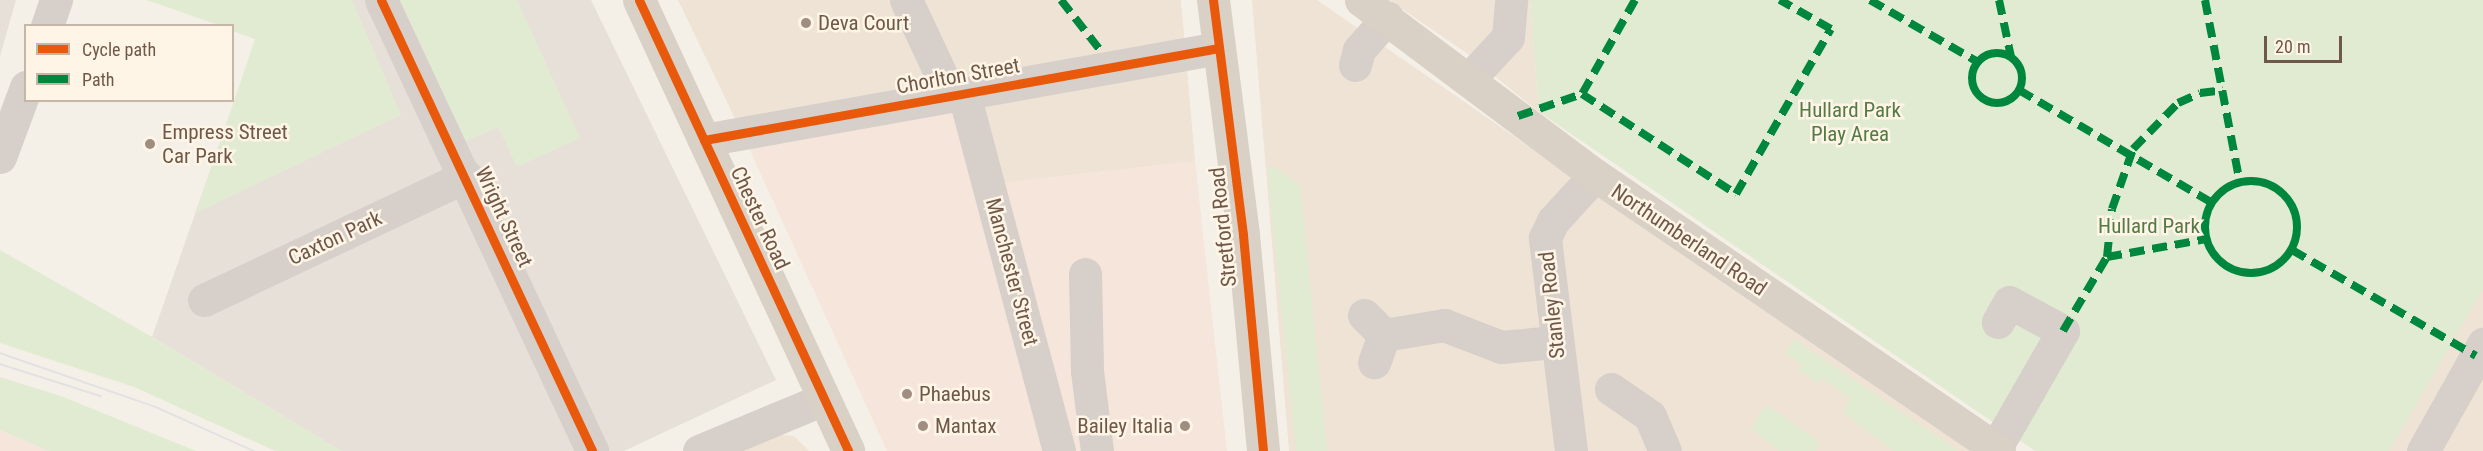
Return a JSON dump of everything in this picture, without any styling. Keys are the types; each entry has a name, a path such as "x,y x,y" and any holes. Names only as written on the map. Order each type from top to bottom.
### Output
{"main road":[{"name":"Chester Road","path":"639,0 848,451"},
{"name":"Stretford Road","path":"1213,0 1263,451"},
{"name":"Northumberland Road","path":"1374,9 1594,175 1996,450"}],"street":[{"path":"48,24 56,0"},
{"name":"Wright Street","path":"381,0 466,176 592,451"},
{"name":"Manchester Street","path":"906,0 990,149 1059,451"},
{"path":"1469,79 1508,37 1511,0"},
{"name":"Northumberland Road","path":"1354,70 1374,9"},
{"name":"Chorlton Street","path":"704,140 1220,48"},
{"path":"0,158 24,92"},
{"name":"Stanley Road","path":"1571,451 1555,342 1545,238 1553,221 1594,175"},
{"name":"Caxton Park","path":"204,300 466,176"},
{"path":"1085,274 1087,371 1097,451"},
{"path":"1996,450 2063,331 2008,302 1998,322"},
{"path":"1374,337 1444,325 1501,347 1555,342"},
{"path":"2423,451 2481,353"},
{"path":"1611,389 1650,416 1665,451"},
{"path":"699,451 824,399"}],"shaded area":[{"path":"0,0 16,0 0,56"},
{"path":"147,0 591,0 776,380 624,451 341,451 152,337 256,39 234,31 234,24 225,24"},
{"path":"678,0 1181,0 1195,161 984,185 743,135"},
{"path":"1252,0 1317,0 1689,257 1980,451 1289,451"},
{"path":"1389,0 1530,0 1539,112 1465,52"},
{"path":"961,96 984,185 1195,161 1227,451 887,451 743,135"},
{"path":"2483,289 2483,451 2389,451 2447,351"},
{"path":"0,430 49,451 0,451"},
{"path":"773,434 794,436 809,451 737,451"}],"green space":[{"path":"147,0 352,0 401,115 196,213 255,39 234,31 234,24 215,24"},
{"path":"400,0 517,0 580,138 517,167 498,127 465,142"},
{"name":"Hullard Park","path":"1530,0 2483,0 2483,289 2389,451 2035,451 1539,112"},
{"path":"1267,168 1277,168 1300,185 1327,451 1296,451"},
{"path":"0,250 152,337 341,451 275,451 134,387 0,343"},
{"path":"1794,339 1957,450 1893,451 1843,412 1850,398 1821,378 1818,383 1798,370 1801,364 1785,353"},
{"path":"0,377 61,396 196,451 49,451 0,430"},
{"path":"1766,404 1820,442 1815,451 1779,451 1751,428"}],"tram line":[{"path":"0,353 156,407 254,451"},
{"path":"0,364 101,396"}],"marked path":[{"path":"1061,0 1100,50"},
{"path":"1635,0 1582,94 1736,194 1831,29 1780,0"},
{"path":"1870,0 1978,62"},
{"path":"1999,0 2011,57"},
{"path":"2205,0 2240,183"},
{"path":"1997,53 2006,55 2017,64 2022,78 2020,87 2011,98 1997,103 1988,101 1977,92 1972,78 1974,69 1983,58 1997,53"},
{"path":"2019,90 2212,203"},
{"path":"2063,331 2107,257 2112,209 2133,149 2178,103 2200,93 2223,90"},
{"path":"1518,116 1582,94"},
{"path":"2251,181 2268,185 2283,195 2293,210 2297,227 2293,244 2283,259 2268,269 2251,273 2234,269 2219,259 2209,244 2205,227 2209,210 2219,195 2234,185 2251,181"},
{"path":"2107,257 2207,239"},
{"path":"2292,250 2476,356"}],"cycle path":[{"path":"381,0 592,451"},
{"path":"639,0 848,451"},
{"path":"1213,0 1243,235 1263,451"},
{"path":"704,140 1219,48"}],"place":[{"name":"Deva Court","path":"806,23"},
{"name":"Empress Street Car Park","path":"150,144"},
{"name":"Phaebus","path":"907,394"},
{"name":"Mantax","path":"923,426"},
{"name":"Bailey Italia","path":"1185,426"}],"park label":[{"name":"Hullard Park Play Area","path":"1850,122"}]}
